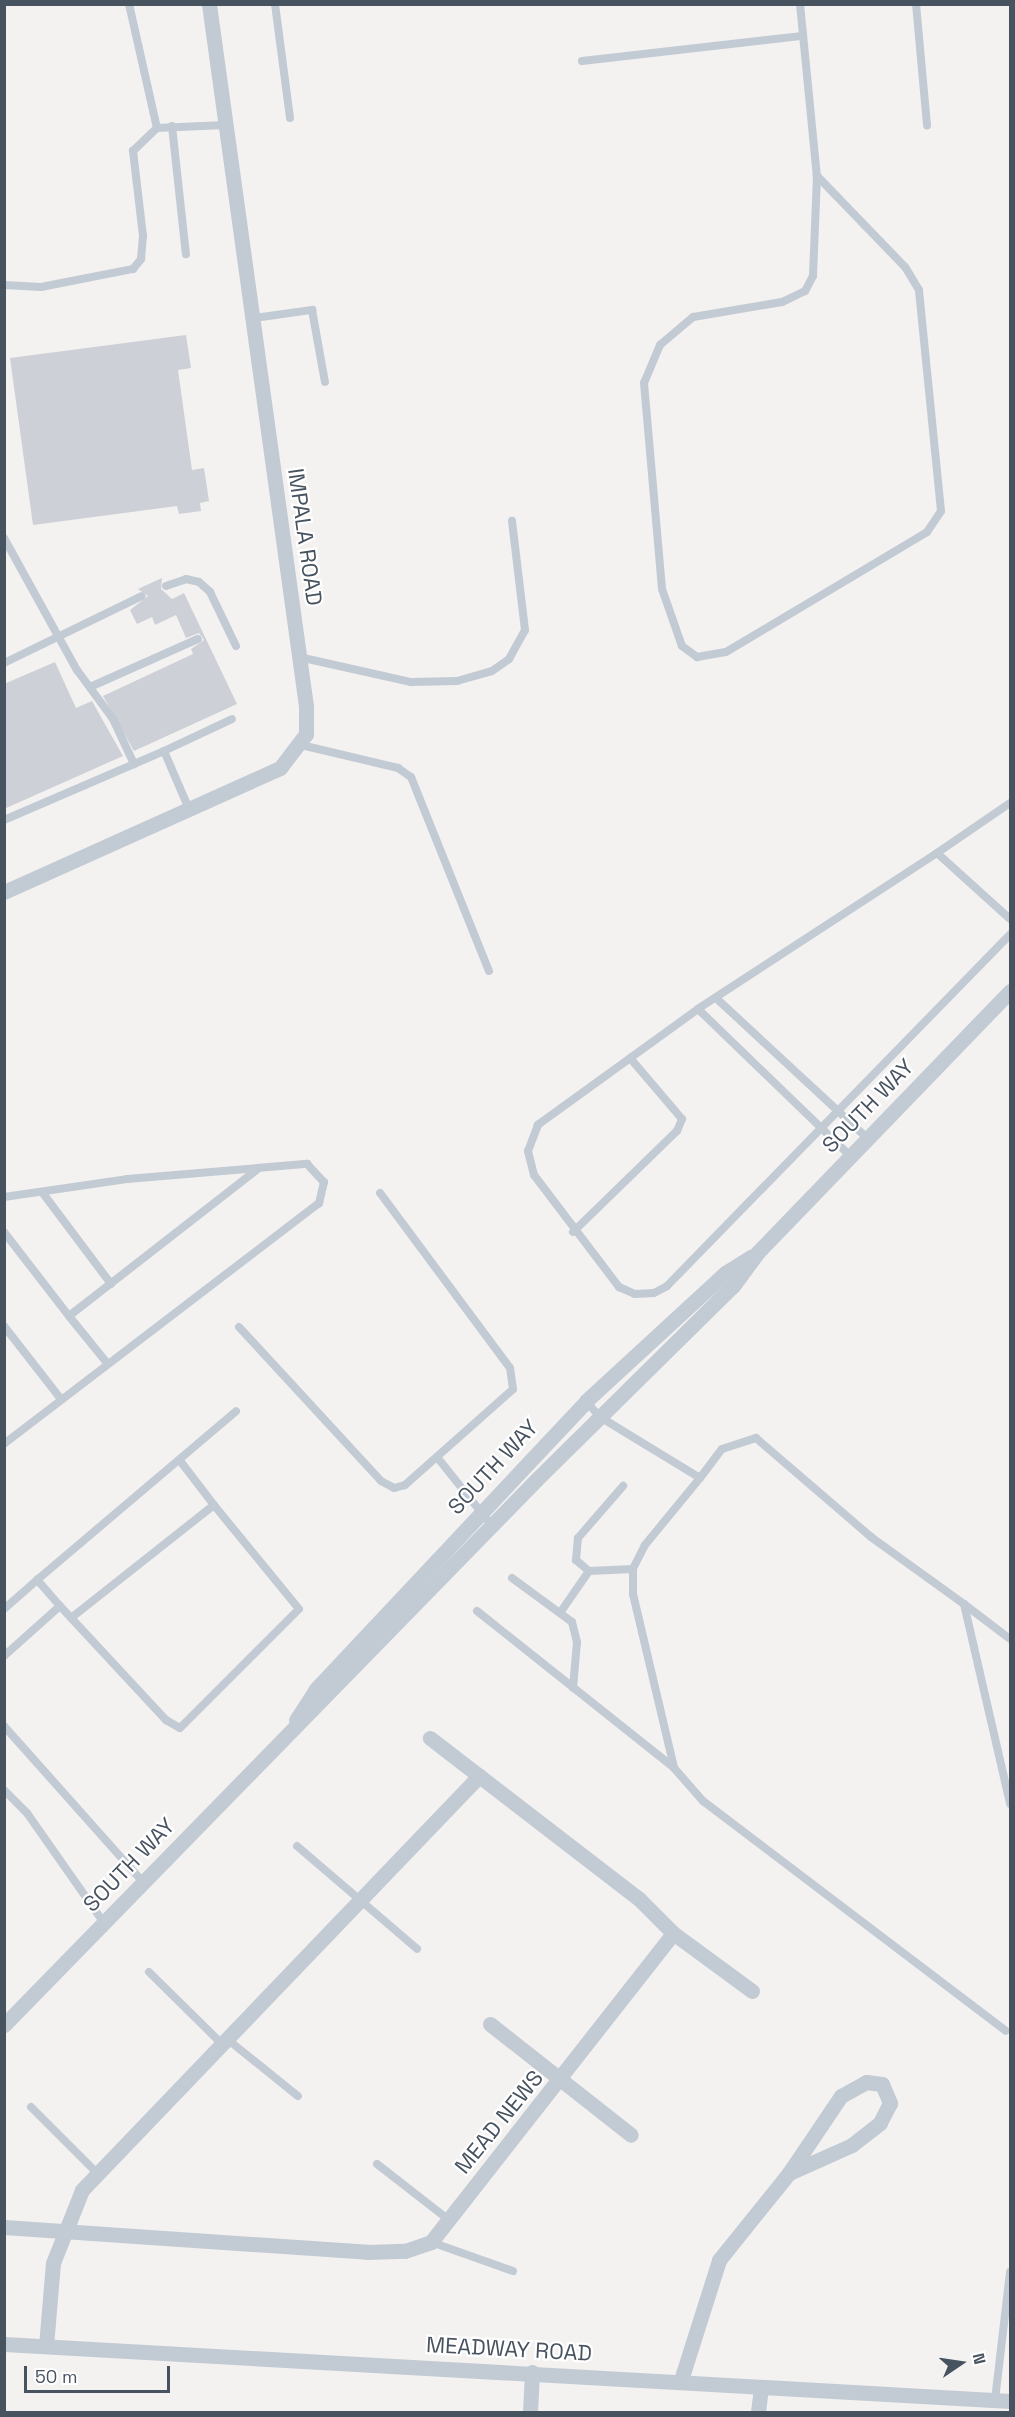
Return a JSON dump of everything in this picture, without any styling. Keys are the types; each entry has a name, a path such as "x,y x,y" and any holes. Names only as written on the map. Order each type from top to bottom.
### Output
{"street":[{"name":"IMPALA ROAD","path":"209,4 306,706 301,746"},
{"path":"4,892 280,768 301,746"},
{"name":"SOUTH WAY","path":"4,2025 285,1736 326,1701 492,1526 733,1286 758,1252 1011,991"},
{"name":"SOUTH WAY","path":"285,1736 316,1689 586,1401 725,1273 758,1252"},
{"path":"430,1738 639,1899 673,1933 752,1991"},
{"path":"46,2346 53,2263 62,2235 82,2190 478,1776"},
{"name":"MEAD NEWS","path":"431,2242 562,2079 673,1933"},
{"path":"490,2024 631,2135"},
{"path":"681,2380 719,2260 789,2174 841,2096 866,2082 882,2084 890,2103 880,2123 852,2145 789,2174"},
{"path":"4,2227 62,2235 367,2252 405,2251 431,2242"},
{"name":"MEADWAY ROAD","path":"4,2344 681,2380 883,2397 1003,2401"},
{"path":"530,2412 532,2373"},
{"path":"758,2412 761,2387"},
{"path":"883,2397 884,2412"}],"lane":[{"path":"129,4 157,128"},
{"path":"275,4 290,118"},
{"path":"800,4 817,176 816,265 805,291 782,302 693,317 660,345 644,383 662,589 682,646 697,657 726,652 897,550 927,532 941,511 919,290 905,267 817,176"},
{"path":"916,4 927,126"},
{"path":"582,61 803,36"},
{"path":"4,285 41,287 133,269 141,259 142,236 133,151 157,128 225,125"},
{"path":"172,126 186,254"},
{"path":"254,318 312,310 325,382"},
{"path":"299,657 411,682 457,681 492,671 508,659 525,630 512,521"},
{"path":"4,538 134,764"},
{"path":"166,585 186,579 199,582 210,592 236,646"},
{"path":"4,663 142,596"},
{"path":"90,687 198,639"},
{"path":"4,820 232,719"},
{"path":"301,746 398,768 411,777 489,971"},
{"path":"164,751 189,809"},
{"path":"1011,803 698,1009 538,1125 530,1138 534,1175 573,1232 619,1287 635,1294 654,1293 819,1130 1011,934"},
{"path":"937,853 1011,919"},
{"path":"716,998 867,1138"},
{"path":"698,1009 819,1130 850,1157"},
{"path":"573,1232 677,1131 682,1119 630,1058"},
{"path":"4,1197 260,1167 307,1164 318,1170 324,1182 319,1203 60,1398 4,1444"},
{"path":"69,1316 260,1167"},
{"path":"42,1192 111,1284"},
{"path":"239,1326 381,1481 394,1488 405,1485 513,1389 514,1379 380,1193"},
{"path":"4,1232 107,1363"},
{"path":"4,1326 60,1398"},
{"path":"586,1401 600,1417 700,1478"},
{"path":"4,1609 181,1462 236,1411"},
{"path":"674,1768 633,1593 633,1569 645,1545 722,1449 756,1438 871,1537 1011,1639"},
{"path":"437,1457 480,1514 492,1526"},
{"path":"37,1580 166,1720 186,1725 299,1609 181,1462"},
{"path":"623,1486 578,1538 576,1560 589,1571 633,1569"},
{"path":"71,1618 214,1505"},
{"path":"562,1610 589,1571"},
{"path":"512,1578 562,1610 577,1642 573,1688"},
{"path":"964,1604 1011,1804"},
{"path":"4,1656 60,1606"},
{"path":"477,1611 674,1768 703,1801 1006,2031"},
{"path":"4,1726 143,1882"},
{"path":"4,1790 27,1813 104,1923"},
{"path":"297,1846 357,1902 417,1949"},
{"path":"149,1972 224,2041 298,2096"},
{"path":"30,2107 97,2173"},
{"path":"377,2164 449,2220"},
{"path":"431,2242 513,2271"},
{"path":"1003,2401 1011,2272"}],"building":[{"path":"186,335 191,368 178,370 192,470 204,468 209,501 200,503 201,511 179,514 177,506 33,525 10,358"},
{"path":"162,578 161,589 172,599 184,593 237,704 134,751 103,696 193,654 191,649 204,640 199,633 186,638 176,615 155,625 152,617 137,624 130,610 148,596 138,589"},
{"path":"55,662 76,708 92,701 123,756 4,809 4,684"}]}
